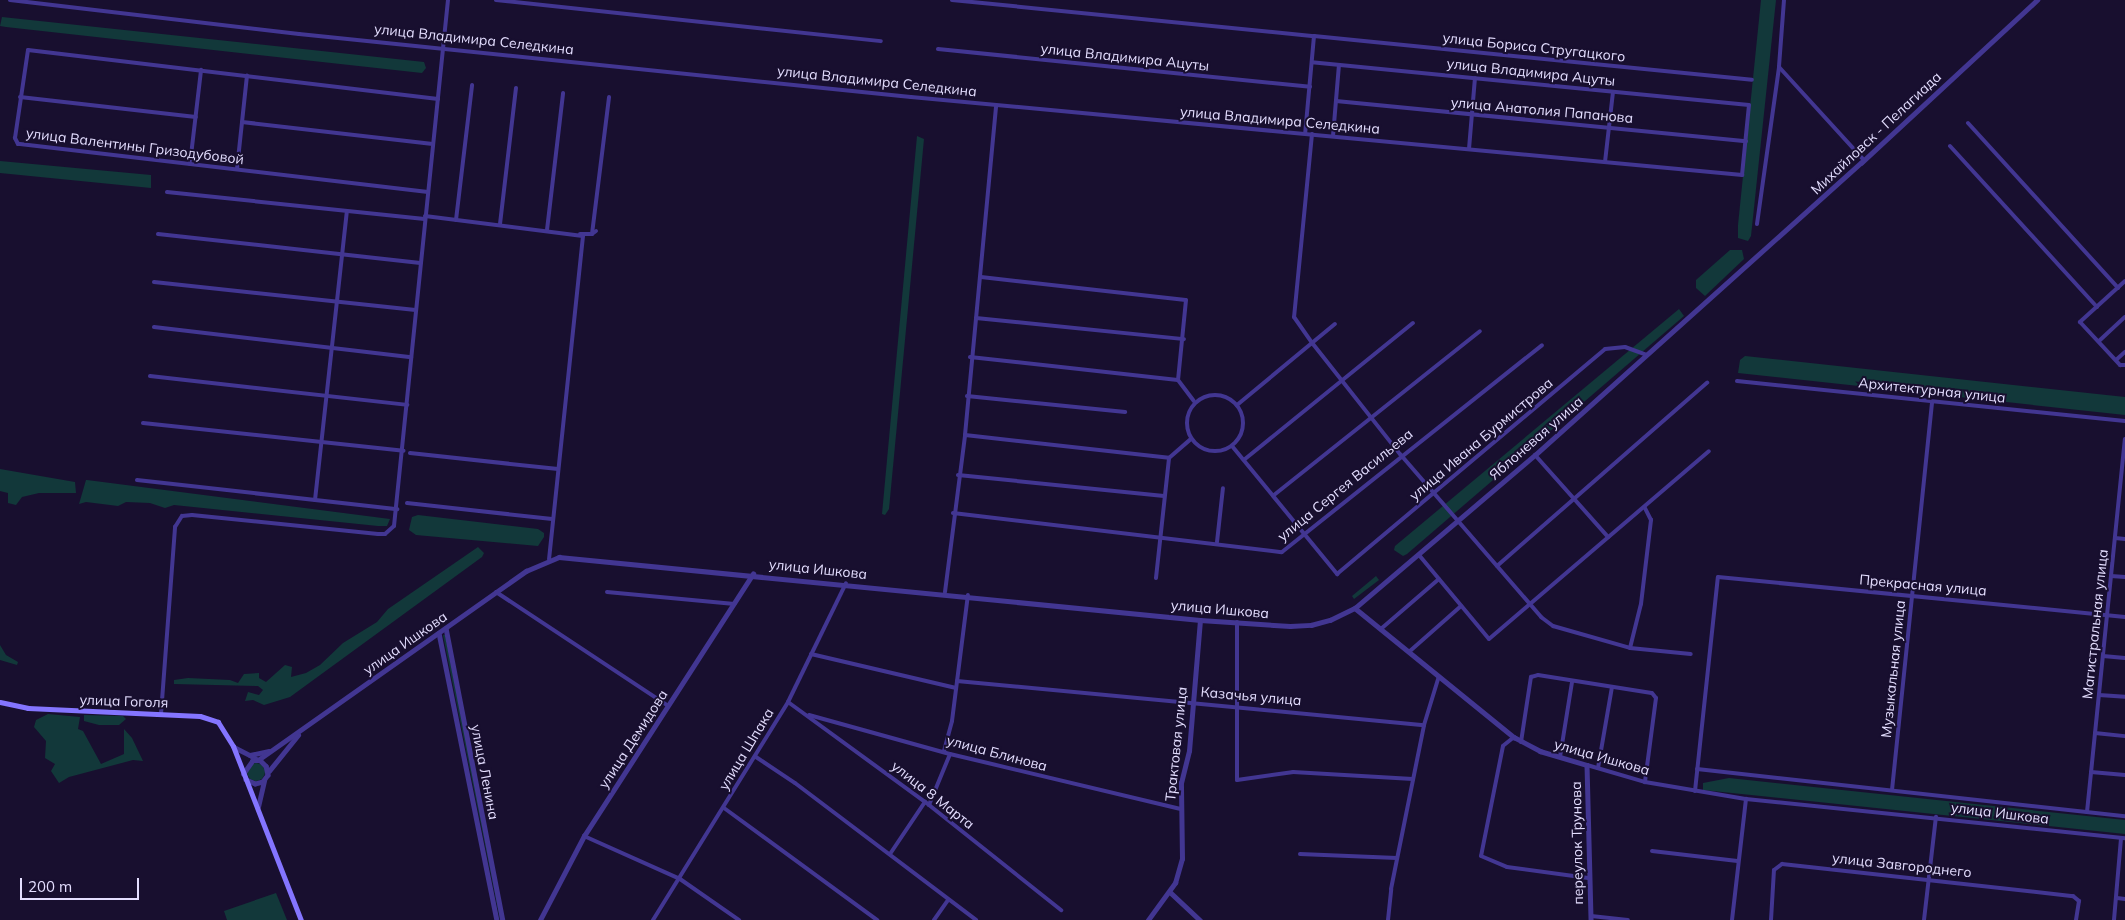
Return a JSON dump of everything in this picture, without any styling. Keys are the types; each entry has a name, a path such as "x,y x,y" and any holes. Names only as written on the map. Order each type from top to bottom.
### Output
{"main road":[{"name":"улица Гоголя","path":"0,702 28,708 161,714 213,719 224,728 233,746 244,777"},
{"path":"244,777 301,920"}],"street":[{"name":"улица Владимира Селедкина","path":"10,0 298,34 443,46 996,104 1742,175 1746,141"},
{"path":"161,714 174,527 182,516 192,514 385,534 394,526 448,0"},
{"path":"496,0 881,41"},
{"name":"улица Бориса Стругацкого","path":"952,0 1752,80"},
{"path":"1757,224 1779,67 1784,0"},
{"name":"Михайловск - Пелагиада","path":"1729,282 2037,0"},
{"path":"1305,134 1314,36"},
{"name":"улица Владимира Ацуты","path":"938,49 1310,87"},
{"name":"улица Валентины Гризодубовой","path":"428,192 18,144 15,138 28,50 438,100"},
{"name":"улица Владимира Ацуты","path":"1312,62 1749,105 1746,141"},
{"path":"1333,136 1339,65"},
{"path":"1779,67 1864,160"},
{"path":"190,164 201,70"},
{"path":"237,169 247,76"},
{"path":"1469,149 1475,78"},
{"path":"456,220 472,85"},
{"path":"500,224 516,88"},
{"path":"1605,162 1613,92"},
{"path":"547,230 563,93"},
{"path":"20,97 196,117"},
{"path":"168,192 347,212 500,224 580,234 594,233 609,97"},
{"name":"улица Анатолия Папанова","path":"1336,101 1746,141"},
{"path":"945,592 953,513 965,435 970,357 981,277 996,104"},
{"path":"242,122 433,144"},
{"path":"1968,123 2118,288"},
{"path":"1312,134 1294,317 1312,344 1400,454 1529,606 1553,626 1630,648 1691,654"},
{"path":"1950,146 2097,307"},
{"path":"315,500 347,212"},
{"path":"158,234 420,263"},
{"path":"549,559 584,240 580,234"},
{"path":"981,277 1186,300 1184,339 1178,380 1194,402"},
{"path":"2125,281 2080,322 2116,360 2125,365"},
{"path":"154,282 416,310"},
{"name":"Яблоневая улица","path":"1355,608 1535,455 1729,282"},
{"path":"2099,341 2125,317"},
{"path":"976,318 1184,339"},
{"path":"1245,458 1342,382 1413,323"},
{"path":"1237,405 1335,324"},
{"path":"154,327 411,357"},
{"path":"1274,495 1480,331"},
{"name":"улица Сергея Васильева","path":"953,513 1217,542 1282,552 1400,454 1542,345"},
{"name":"улица Ивана Бурмистрова","path":"1304,534 1336,574 1605,349 1625,346 1647,355"},
{"path":"2116,360 2125,352"},
{"path":"970,357 1178,380"},
{"path":"150,376 407,405"},
{"name":"Архитектурная улица","path":"1737,381 2125,422"},
{"path":"1497,566 1707,383"},
{"path":"1215,394 1237,405 1244,419 1243,428 1232,446 1210,451 1190,440 1188,412 1194,402 1215,394"},
{"path":"967,396 1126,412"},
{"name":"Музыкальная улица","path":"1892,790 1932,402"},
{"path":"143,423 402,451"},
{"path":"965,435 1169,458"},
{"name":"Магистральная улица","path":"2087,812 2125,439"},
{"path":"1156,578 1169,458 1190,440"},
{"path":"1232,446 1245,458 1304,534"},
{"path":"1419,555 1489,639 1608,537 1645,508 1709,450"},
{"path":"410,453 558,469"},
{"path":"1535,455 1608,537"},
{"path":"958,474 1164,496"},
{"path":"137,480 397,510"},
{"path":"1217,542 1223,488"},
{"path":"2119,497 2125,498"},
{"path":"407,503 552,519"},
{"path":"1630,648 1641,604 1651,520 1645,508"},
{"path":"2115,538 2125,539"},
{"name":"улица Ишкова","path":"258,760 496,592 549,559 580,557 945,592 1200,620 1311,626 1355,608 1514,737 1560,757 1646,782 1746,799 1936,817 2123,838"},
{"name":"улица Демидова","path":"540,920 584,836 753,574"},
{"path":"2111,576 2125,577"},
{"name":"Прекрасная улица","path":"1697,769 1718,577 2125,617"},
{"path":"1382,628 1439,579"},
{"name":"улица Шпака","path":"653,920 756,757 788,702 846,583"},
{"path":"496,592 668,706"},
{"path":"607,592 734,604"},
{"path":"944,751 956,688 968,595"},
{"path":"1410,651 1462,606"},
{"name":"Трактовая улица","path":"1148,920 1170,892 1179,871 1184,847 1180,809 1193,702 1200,620"},
{"path":"1237,622 1237,780 1293,772 1413,779"},
{"name":"улица Ленина","path":"446,628 503,920"},
{"name":"улица Ленина","path":"439,633 497,920"},
{"path":"811,654 956,688"},
{"path":"2103,656 2125,658"},
{"path":"1388,920 1397,858 1424,725 1439,675"},
{"path":"1522,742 1532,677 1538,675 1572,682 1652,693 1656,698 1646,782"},
{"name":"Казачья улица","path":"957,681 1424,725"},
{"path":"1560,757 1572,682"},
{"path":"1598,768 1612,687"},
{"path":"2099,695 2125,697"},
{"name":"улица 8 Марта","path":"788,702 809,715 929,805 1061,910"},
{"name":"улица Блинова","path":"809,715 950,754 1180,809"},
{"name":"улица Ишкова","path":"268,773 288,745 308,726"},
{"path":"2095,733 2125,736"},
{"path":"1514,737 1503,746 1481,856 1507,867 1588,878"},
{"path":"233,746 266,766 268,773 258,795 258,814"},
{"path":"250,755 270,750"},
{"path":"929,805 950,754"},
{"path":"756,757 890,854 976,920"},
{"path":"258,760 247,764 244,777 255,784 264,781"},
{"name":"переулок Трунова","path":"1587,765 1590,918"},
{"path":"1695,791 1697,769"},
{"name":"улица Ишкова","path":"1697,769 2125,816"},
{"path":"2091,772 2125,776"},
{"path":"1732,920 1737,861 1746,799"},
{"path":"890,854 924,802"},
{"path":"724,808 877,920"},
{"path":"1924,920 1936,817"},
{"path":"584,836 680,879 739,920"},
{"path":"2114,920 2123,838"},
{"path":"1652,851 1737,861"},
{"path":"1300,854 1397,858"},
{"name":"улица Завгороднего","path":"1771,920 1774,870 1782,864 1919,881 1928,879 2072,896 2079,901 2076,920"},
{"path":"1170,892 1200,920"},
{"path":"2117,898 2125,899"},
{"path":"934,920 948,900"},
{"path":"1590,918 1628,920"}],"green space":[{"path":"1761,0 1776,0 1751,236 1748,241 1738,238 1738,225"},
{"path":"2,17 424,62 426,68 422,73 6,27 0,26"},
{"path":"917,136 924,139 889,509 885,515 882,514"},
{"path":"0,161 151,175 151,188 0,173"},
{"path":"1730,250 1742,250 1744,259 1705,296 1696,288 1696,280"},
{"path":"1679,309 1684,316 1407,554 1403,556 1394,550 1395,546"},
{"path":"1745,356 2125,397 2125,415 1738,373 1740,360"},
{"path":"0,469 75,482 76,493 39,493 22,497 16,505 8,503 8,493 0,491"},
{"path":"86,480 390,519 387,526 378,526 174,505 165,508 150,503 126,502 118,506 86,502 79,504"},
{"path":"418,515 538,529 544,533 544,537 538,546 416,535 409,530 412,517"},
{"path":"478,547 484,553 482,557 290,697 264,705 253,700 245,701 248,692 259,695 263,690 258,686 174,684 174,680 188,678 230,680 238,683 244,674 259,673 259,678 266,682 285,665 292,667 291,677 306,673 320,665 343,643 377,622 388,609"},
{"path":"1376,576 1379,580 1354,599 1352,596"},
{"path":"443,635 445,635 502,920 500,920"},
{"path":"0,645 6,655 18,662 17,665 0,660"},
{"path":"48,714 80,717 78,729 83,731 101,764 124,754 124,729 132,738 143,761 133,760 69,777 59,783 51,771 55,764 45,758 46,741 34,727 36,720"},
{"path":"84,715 123,716 126,719 119,725 99,725 84,721"},
{"path":"256,763 262,766 265,772 262,778 256,781 250,778 247,772 250,766"},
{"path":"1729,778 2125,820 2125,834 1703,790 1703,783"},
{"path":"276,893 287,920 227,920 224,911"}]}
